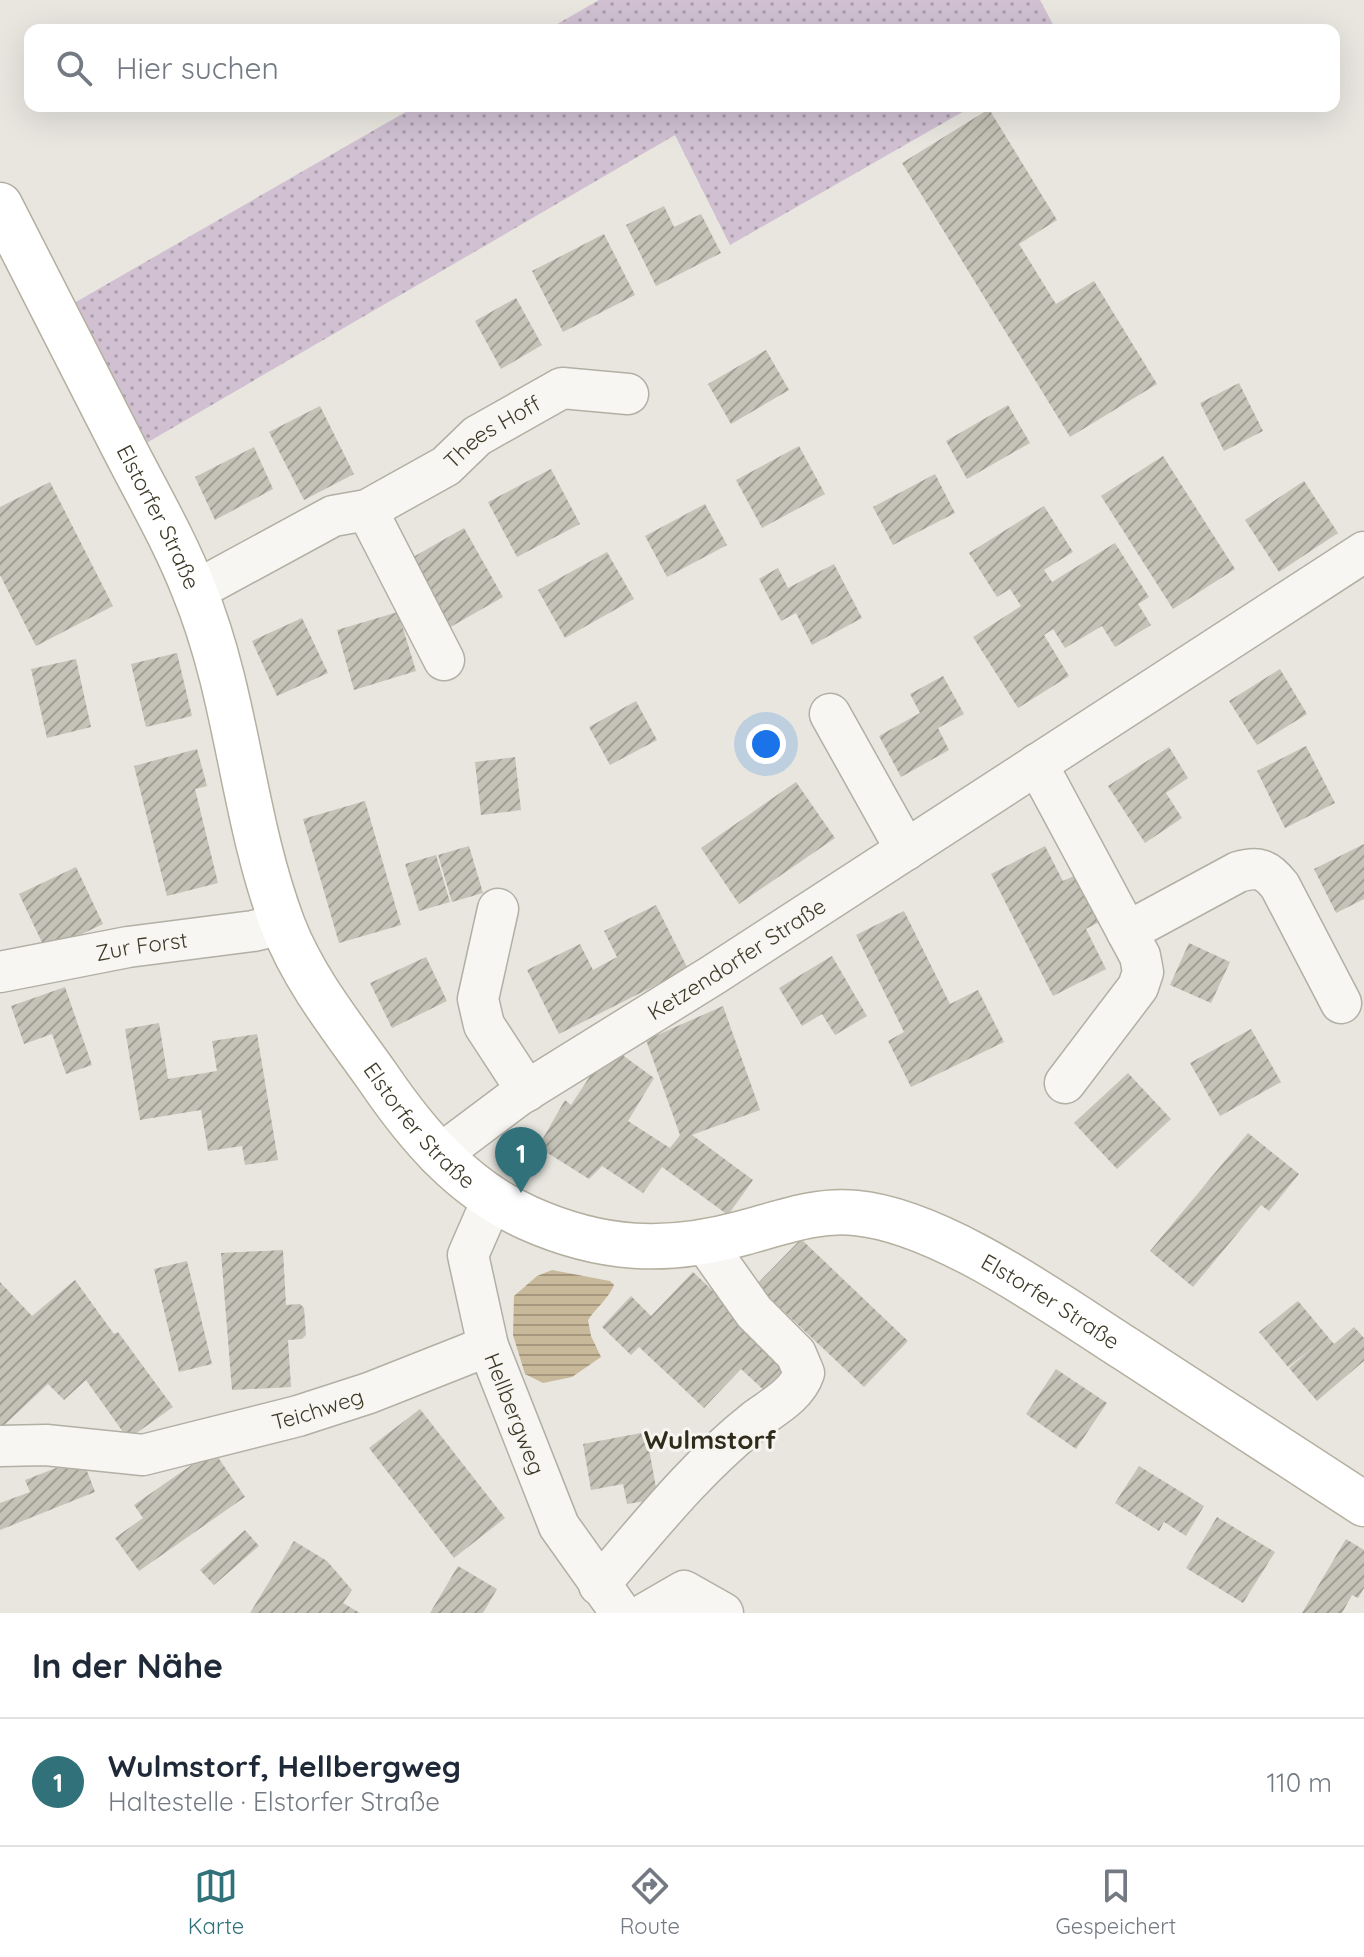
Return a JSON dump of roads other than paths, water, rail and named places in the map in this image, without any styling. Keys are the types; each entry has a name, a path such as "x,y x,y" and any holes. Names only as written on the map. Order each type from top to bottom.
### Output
{"main road":[{"name":"Elstorfer Straße","path":"0,205 195,591 215,654 262,856 283,924 299,961 402,1112 438,1156 492,1200 565,1232 633,1247 705,1243 822,1212 860,1213 943,1239 1036,1292 1364,1504"}],"street":[{"name":"Thees Hoff","path":"195,591 333,516 367,510 446,466 477,436 562,388 628,394"},
{"path":"367,510 444,660"},
{"name":"Ketzendorfer Straße","path":"438,1156 527,1091 906,850 1364,552"},
{"path":"830,714 906,850"},
{"path":"1037,764 1140,956 1143,972 1138,987 1065,1083"},
{"path":"1127,932 1238,872 1254,867 1270,873 1280,886 1341,1003"},
{"path":"498,909 478,999 484,1025 527,1091"},
{"name":"Zur Forst","path":"0,972 128,947 253,931 283,924"},
{"name":"Hellbergweg","path":"492,1200 468,1255 488,1346 559,1526 610,1599"},
{"path":"610,1599 695,1473 739,1433 799,1386 804,1373 796,1354 754,1312 705,1243"},
{"name":"Teichweg","path":"0,1446 46,1445 143,1455 298,1416 369,1393 488,1346"},
{"path":"646,1613 684,1591 723,1613"}],"place":[{"name":"Wulmstorf, Hellbergweg","path":"521,1193"}],"district":[{"name":"Wulmstorf","path":"710,1439"}]}
